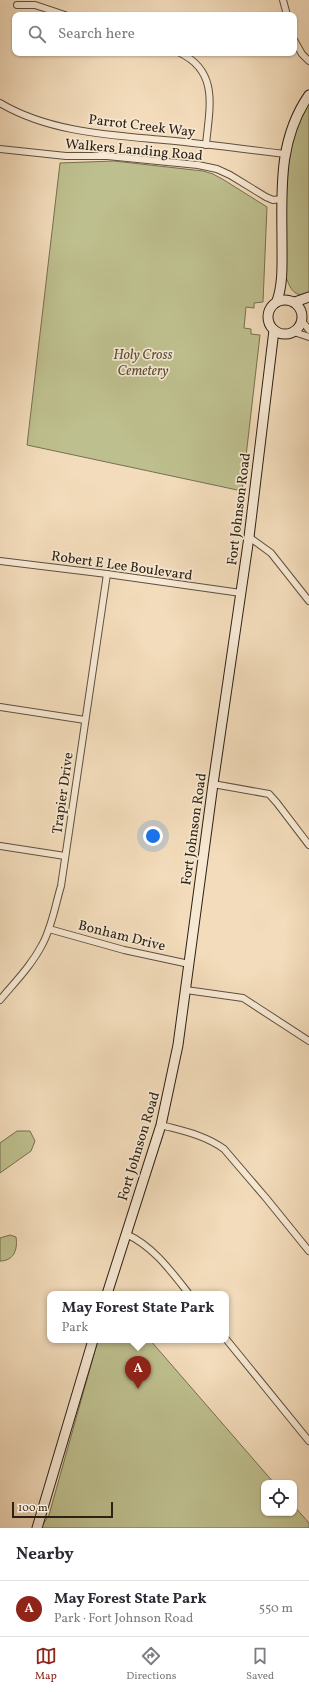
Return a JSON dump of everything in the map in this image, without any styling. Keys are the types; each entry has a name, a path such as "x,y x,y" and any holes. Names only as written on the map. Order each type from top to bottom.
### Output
{"street":[{"path":"283,0 286,12"},
{"path":"17,5 35,5 56,12"},
{"path":"297,45 302,54 309,61"},
{"path":"185,56 195,62 206,77 210,95 206,144"},
{"path":"309,95 295,117 285,154 282,200 282,275 277,301 271,308 268,316 269,324 274,330 309,337"},
{"name":"Parrot Creek Way","path":"0,103 27,116 61,126 104,134 206,144 285,154"},
{"name":"Walkers Landing Road","path":"0,149 66,156 107,156 198,165 217,169 230,175 266,197 273,200 282,200"},
{"path":"282,275 288,296 299,306 302,318 309,330"},
{"path":"277,301 286,299 293,301 309,297"},
{"path":"289,333 298,329 309,302"},
{"name":"Fort Johnson Road","path":"108,1291 161,1125 178,1045 213,784 249,537 274,330"},
{"name":"Fort Johnson Road","path":"271,361 277,346 289,333"},
{"path":"249,537 271,552 309,601"},
{"name":"Robert E Lee Boulevard","path":"0,561 241,593"},
{"name":"Trapier Drive","path":"0,1000 27,968 42,945 49,929 61,886 107,574"},
{"path":"0,707 85,720"},
{"path":"213,784 268,794 277,803 309,845"},
{"path":"0,846 65,856"},
{"name":"Bonham Drive","path":"49,929 130,951 189,964"},
{"path":"186,990 243,998 309,1041"},
{"path":"161,1125 197,1134 224,1149 309,1251"},
{"path":"126,1234 138,1240 160,1259 187,1291"},
{"path":"37,1528 92,1343"},
{"path":"229,1343 309,1441"}],"green space":[{"path":"309,104 309,294 300,295 291,289 286,277 286,199 289,154 293,136 301,117"},
{"name":"Holy Cross Cemetery","path":"114,161 203,171 213,174 267,207 263,302 254,303 254,308 246,307 244,328 251,329 251,334 260,335 242,491 27,445 60,163"},
{"path":"17,1131 30,1131 35,1141 31,1151 0,1173 0,1143"},
{"path":"10,1235 16,1237 16,1250 12,1257 0,1261 0,1238"},
{"path":"97,1343 153,1343 271,1480 261,1480 261,1516 297,1516 297,1509 309,1523 309,1528 41,1528 49,1515"}],"place":[{"name":"May Forest State Park","path":"138,1389"}]}
